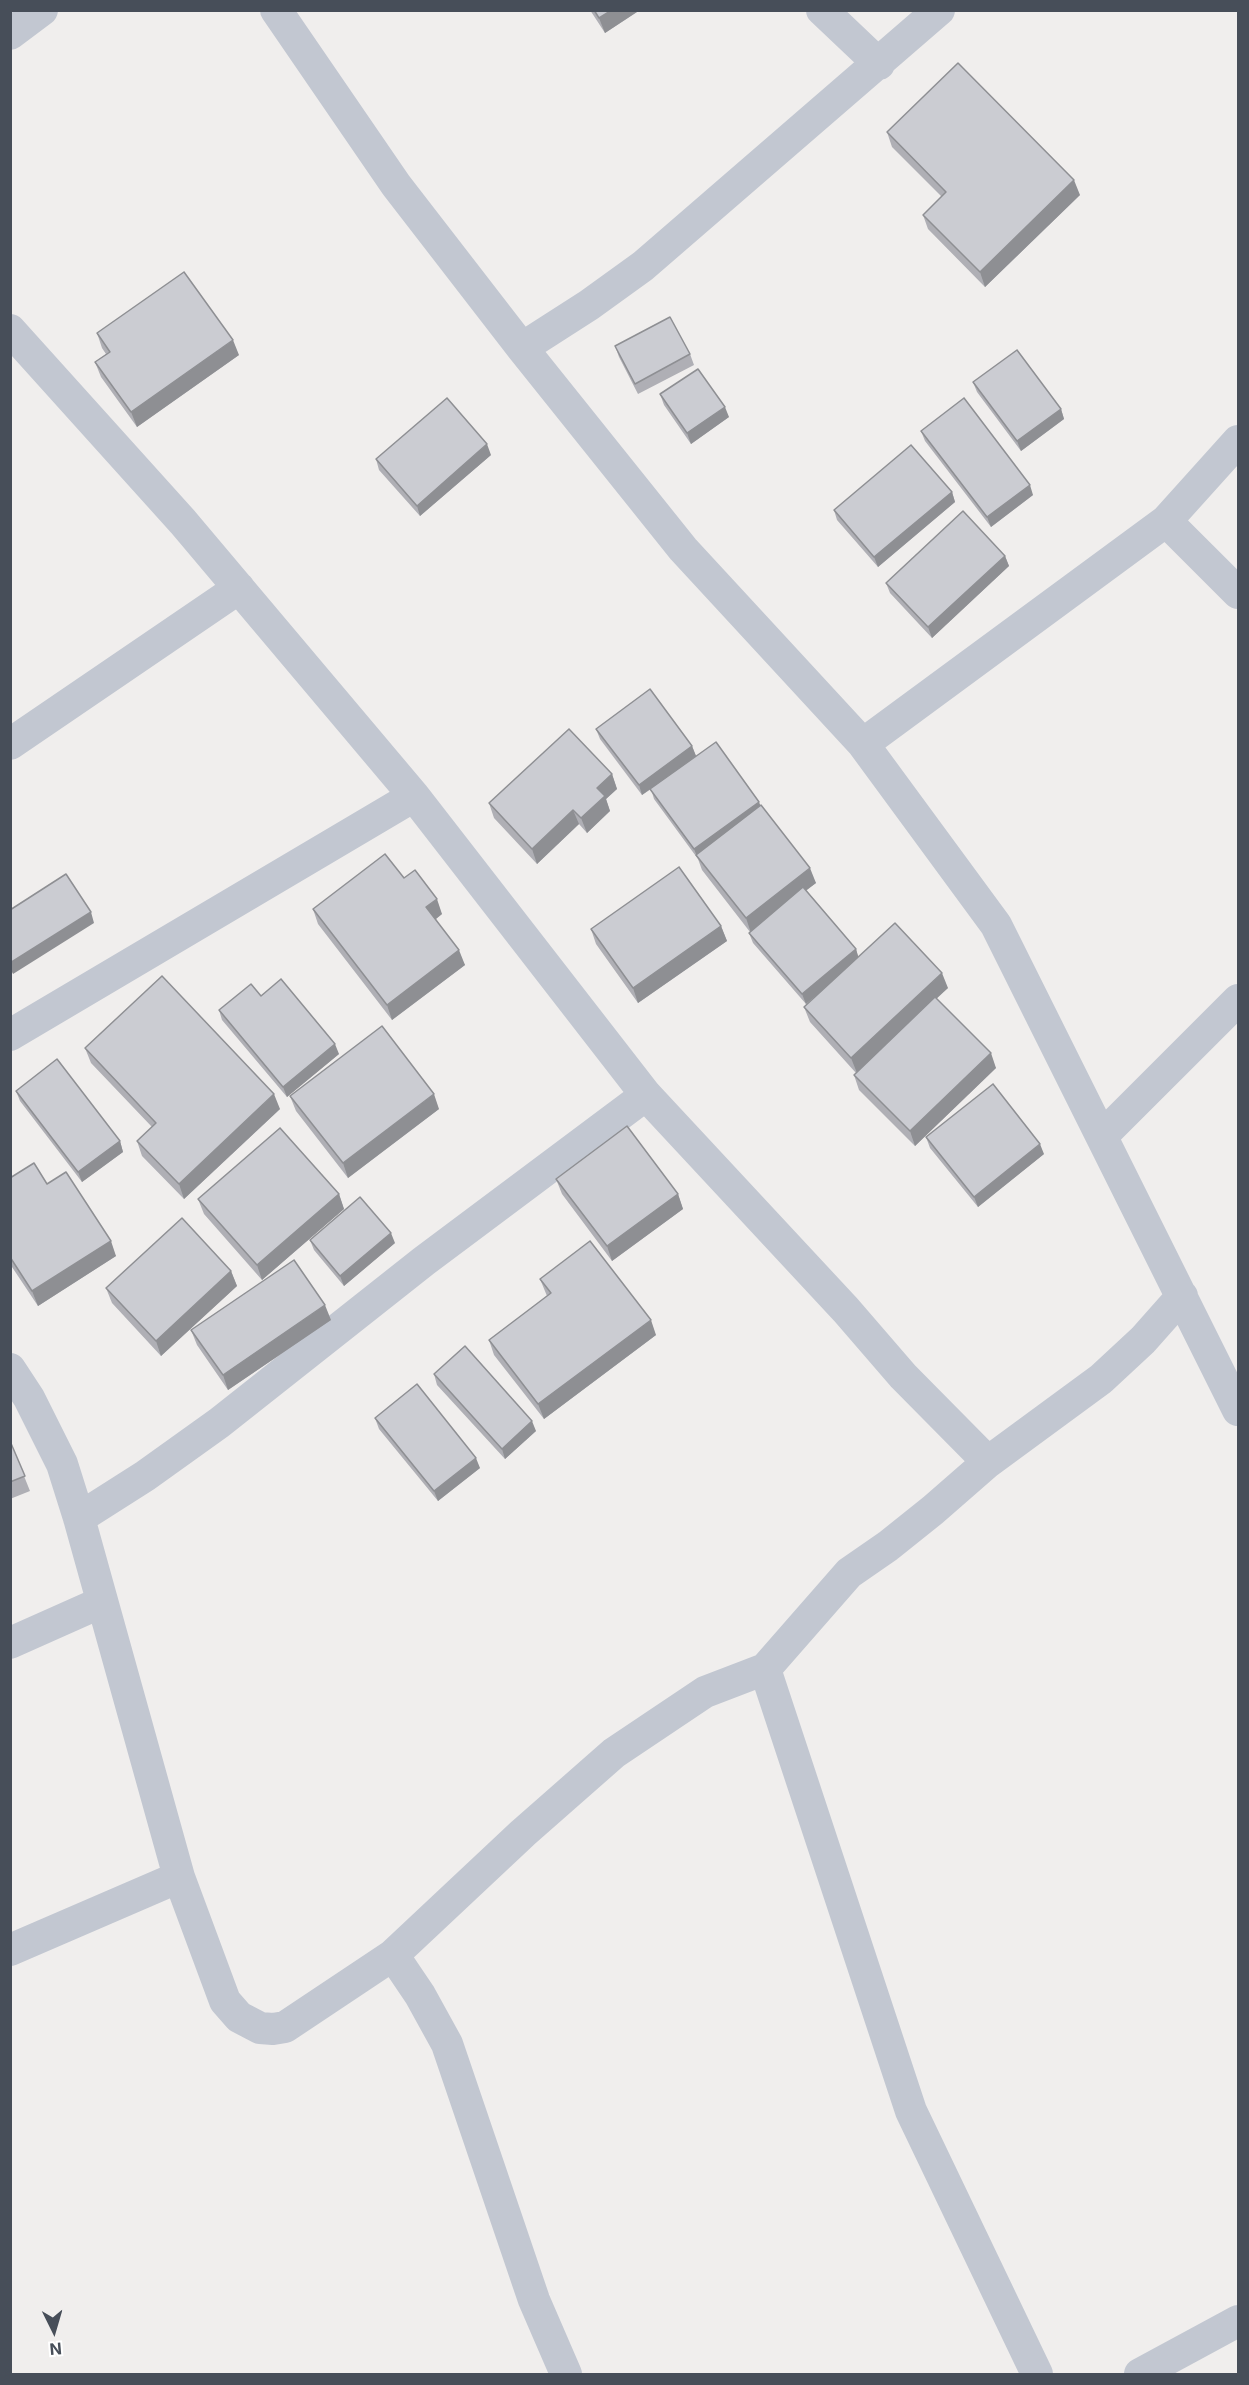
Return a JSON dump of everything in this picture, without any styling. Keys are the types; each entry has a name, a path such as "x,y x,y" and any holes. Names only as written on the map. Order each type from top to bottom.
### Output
{"street":[{"path":"10,34 42,10"},
{"path":"276,10 396,185 522,348 683,549 863,744 996,925 1239,1410"},
{"path":"822,10 879,64"},
{"path":"522,348 589,305 643,266 939,10"},
{"path":"10,330 183,522 414,796 646,1095 846,1310 903,1376 988,1462"},
{"path":"863,744 1166,521 1239,441"},
{"path":"1166,521 1239,593"},
{"path":"10,744 239,588"},
{"path":"10,1035 414,796"},
{"path":"1102,1136 1239,1000"},
{"path":"79,1518 145,1476 219,1423 424,1261 646,1095"},
{"path":"10,1369 29,1398 63,1464 179,1877 225,2001 239,2017 260,2028 273,2030 285,2027 393,1955 523,1833 614,1753 705,1692 765,1669 849,1573 906,1532 988,1462 1101,1379 1143,1340 1182,1296"},
{"path":"10,1643 102,1602"},
{"path":"765,1669 911,2111 1037,2374"},
{"path":"10,1950 179,1877"},
{"path":"393,1955 420,1995 447,2043 534,2300 566,2374"},
{"path":"1140,2374 1239,2321"}],"building":[{"path":"594,10 612,10 599,18"},
{"path":"958,63 1074,180 980,272 923,215 946,192 887,132"},
{"path":"184,272 233,340 131,412 95,362 110,352 97,333"},
{"path":"670,317 690,354 635,384 615,346"},
{"path":"1017,350 1061,409 1017,441 973,382"},
{"path":"698,369 725,407 687,433 660,394"},
{"path":"447,398 487,444 417,506 376,459"},
{"path":"964,398 1030,485 987,517 921,431"},
{"path":"911,445 952,492 874,557 834,510"},
{"path":"963,511 1005,556 928,627 886,583"},
{"path":"650,689 692,746 639,785 596,729"},
{"path":"569,729 612,774 597,788 605,796 581,818 573,810 532,849 489,803"},
{"path":"716,742 759,802 694,849 650,789"},
{"path":"761,805 810,868 746,918 696,855"},
{"path":"385,854 404,878 415,870 437,899 426,907 459,950 387,1005 313,909"},
{"path":"679,867 721,926 633,988 591,929"},
{"path":"66,874 91,912 10,963 10,910"},
{"path":"803,887 856,949 802,994 749,933"},
{"path":"895,923 942,973 851,1058 804,1007"},
{"path":"162,976 274,1094 179,1184 137,1141 156,1123 85,1048"},
{"path":"281,979 335,1044 283,1087 219,1010 251,984 261,996"},
{"path":"935,997 991,1053 910,1131 854,1075"},
{"path":"382,1026 434,1094 343,1163 290,1096"},
{"path":"57,1059 120,1141 78,1172 16,1091"},
{"path":"993,1084 1040,1144 974,1197 926,1137"},
{"path":"627,1126 678,1194 607,1246 556,1179"},
{"path":"280,1128 339,1194 257,1265 198,1199"},
{"path":"34,1163 47,1184 66,1172 111,1241 32,1291 10,1257 10,1178"},
{"path":"360,1197 391,1233 340,1276 310,1240"},
{"path":"182,1218 231,1271 156,1341 106,1288"},
{"path":"590,1241 651,1320 538,1404 489,1340 551,1293 540,1279"},
{"path":"294,1260 325,1305 223,1375 191,1330"},
{"path":"465,1346 532,1421 502,1449 434,1374"},
{"path":"417,1384 476,1458 434,1491 375,1418"},
{"path":"10,1441 25,1476 10,1482"}]}
